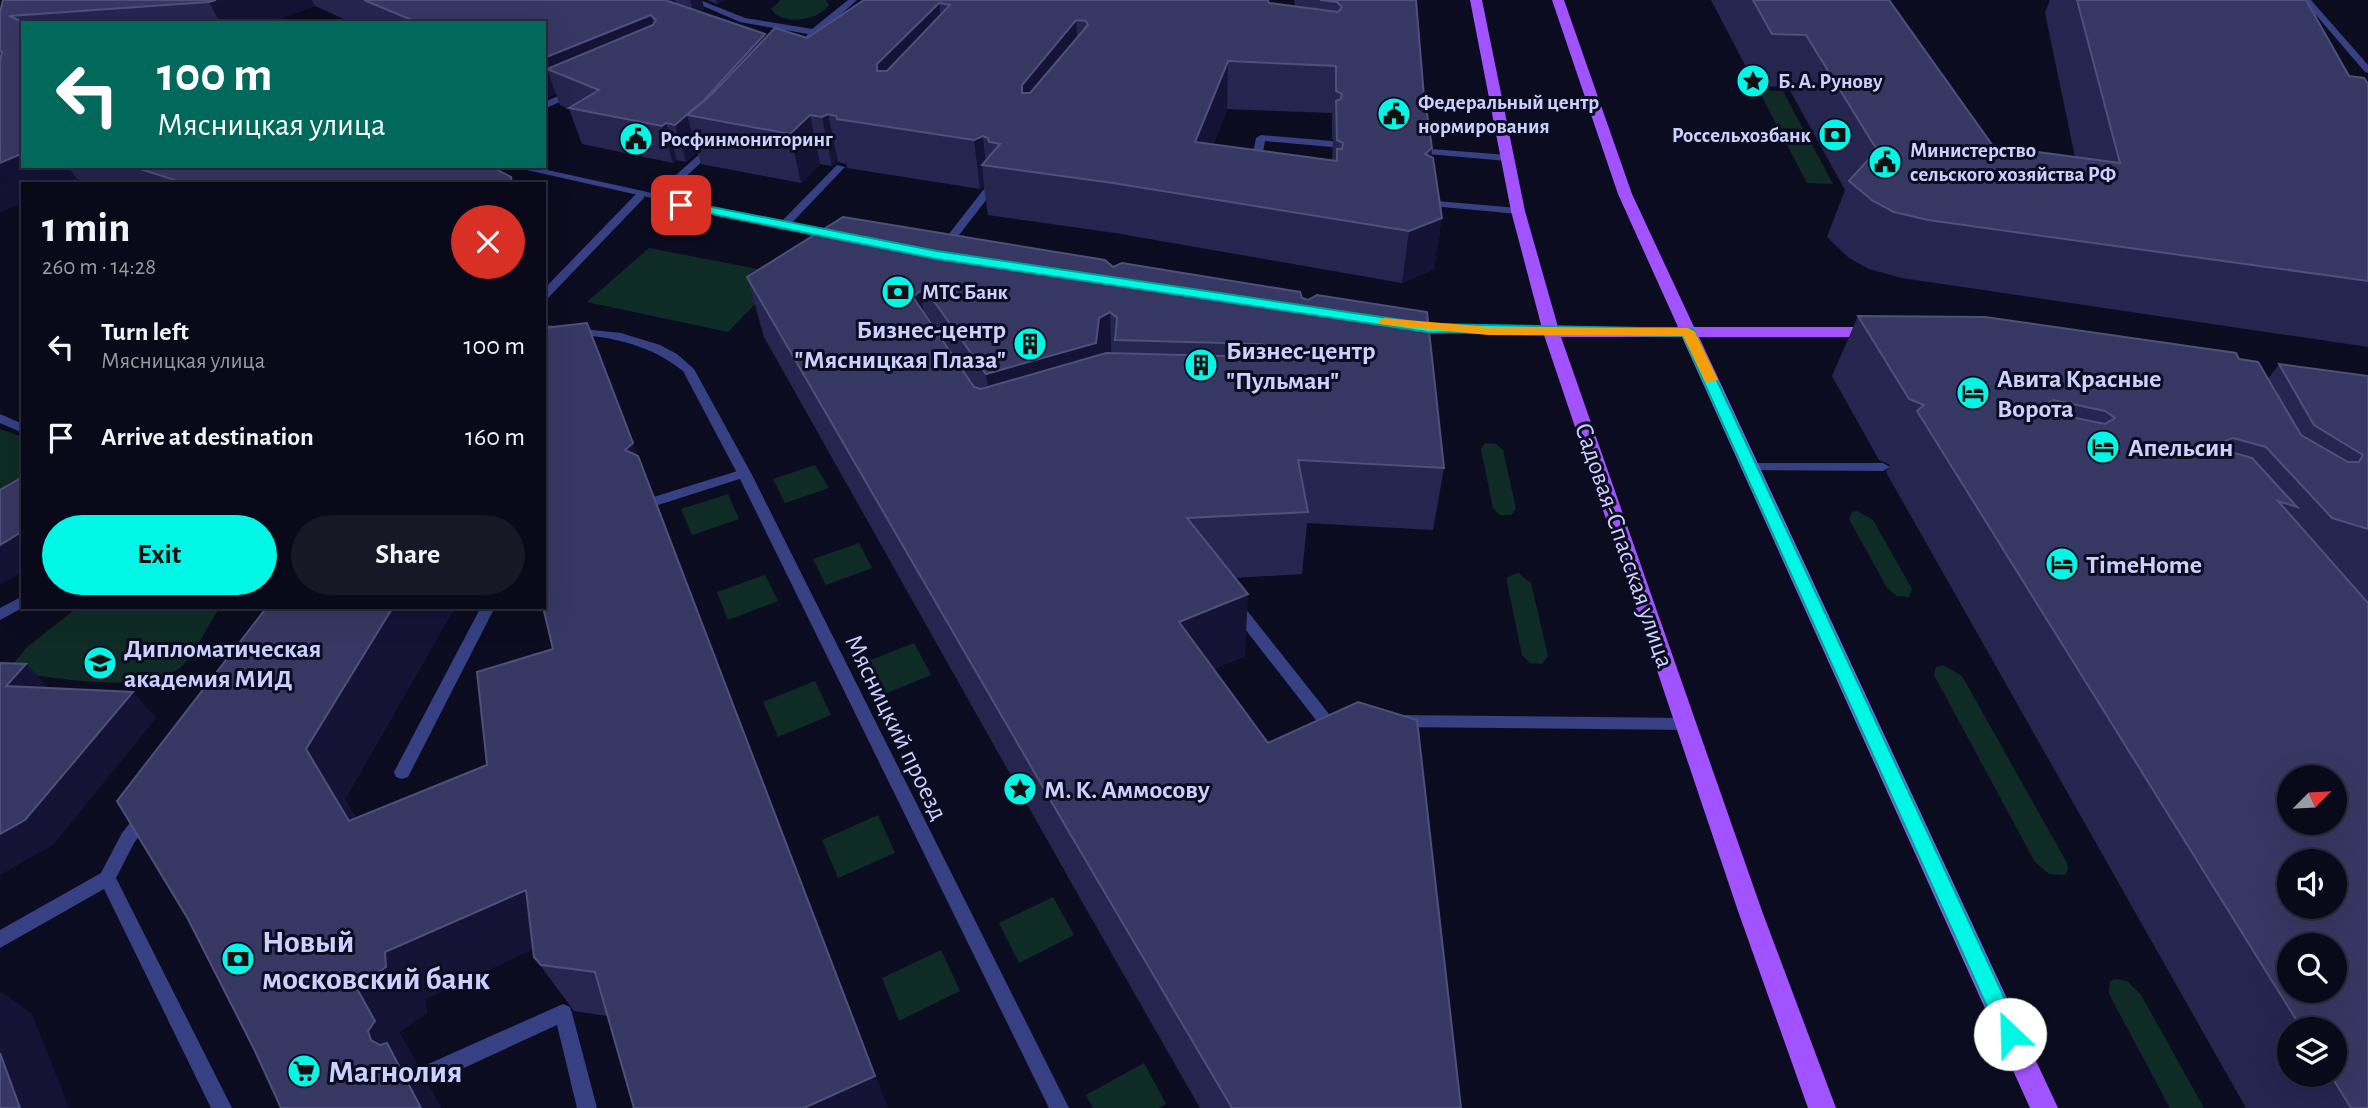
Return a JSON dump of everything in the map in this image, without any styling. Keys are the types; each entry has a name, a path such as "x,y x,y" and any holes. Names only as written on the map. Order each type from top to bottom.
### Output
{"main road":[{"name":"Садовая-Спасская улица","path":"1476,0 1518,211 1551,332 1822,1108"},
{"path":"1558,0 1625,194 2044,1108"},
{"path":"1551,332 1890,332"},
{"name":"Садовая-Спасская улица","path":"1810,1080 1813,1108"}],"street":[{"path":"693,0 743,20 814,32"},
{"path":"788,62 814,32 853,0"},
{"path":"2307,0 2368,70"},
{"path":"726,27 743,20"},
{"path":"546,105 583,89"},
{"path":"1251,186 1261,138 1332,144"},
{"path":"655,199 719,141"},
{"path":"1419,151 1507,158"},
{"path":"782,227 840,167"},
{"path":"522,168 640,196 846,239"},
{"path":"937,255 988,191"},
{"path":"546,294 640,196"},
{"path":"1425,203 1518,211"},
{"path":"924,253 951,257"},
{"path":"1401,324 1551,332"},
{"name":"Мясницкий проезд","path":"546,328 613,334 639,341 666,351 688,369 744,473 1059,1108"},
{"path":"0,418 21,428"},
{"path":"1752,467 1883,467"},
{"path":"655,501 744,473"},
{"path":"1228,597 1325,720 1351,720"},
{"path":"0,615 21,602"},
{"path":"402,772 487,609"},
{"path":"1377,720 1687,724"},
{"path":"0,940 107,878 128,838 153,805"},
{"path":"107,878 222,1108"},
{"path":"424,1076 563,1013 587,1108"}],"green space":[{"path":"781,0 826,0 829,5 809,18 791,19 783,18 771,9"},
{"path":"1759,90 1783,91 1803,129 1778,128"},
{"path":"1784,139 1809,139 1833,184 1807,183"},
{"path":"649,248 784,274 728,332 587,302"},
{"path":"0,429 21,436 21,504 0,513"},
{"path":"1485,443 1496,444 1503,450 1516,509 1511,515 1500,515 1493,508 1481,449"},
{"path":"815,465 829,488 785,503 773,479"},
{"path":"728,494 739,519 692,535 681,509"},
{"path":"1857,511 1873,520 1912,589 1909,597 1897,596 1887,588 1849,519 1852,512"},
{"path":"859,543 872,568 826,585 813,559"},
{"path":"1518,573 1531,583 1548,656 1542,664 1530,663 1522,655 1507,582 1507,577"},
{"path":"765,575 778,601 728,620 717,592"},
{"path":"75,609 220,609 182,666 166,675 146,681 98,682 7,672 26,648"},
{"path":"914,643 931,675 882,695 866,662"},
{"path":"1943,665 1962,676 2067,863 2068,870 2065,875 2049,874 2035,862 1934,675 1936,667"},
{"path":"815,681 831,715 778,737 763,702"},
{"path":"878,815 895,853 838,878 822,840"},
{"path":"1053,897 1074,935 1019,963 999,923"},
{"path":"941,950 960,991 899,1021 882,978"},
{"path":"2110,981 2127,981 2141,995 2204,1108 2170,1108 2109,994"},
{"path":"1144,1063 1166,1104 1159,1108 1093,1108 1086,1095"}],"building":[{"path":"3,0 216,0 9,16 21,21 21,154 0,163 0,12"},
{"path":"364,0 665,0 765,34 704,100 675,125 666,123 662,126 569,108 599,90 547,69 653,25 656,20 651,15 546,57 546,21 414,21"},
{"path":"864,0 1268,0 1269,3 1338,12 1342,7 1337,2 1320,0 1416,0 1424,97 1420,104 1426,107 1432,148 1425,154 1433,158 1442,218 1409,231 1113,183 982,165 1000,144 989,142 988,138 983,136 974,140 837,119 836,116 828,114 822,117 810,115 790,134 687,115 711,95 775,28 807,38","holes":["939,3 950,5 887,71 877,71 877,64","1076,20 1086,21 1088,25 1030,93 1022,93 1022,85","1228,61 1336,66 1336,91 1342,94 1341,99 1336,101 1337,140 1343,143 1342,149 1337,149 1337,161 1195,142"]},
{"path":"1753,0 1889,0 1993,146 2120,163 2077,0 2306,0 2349,76 2364,78 2368,84 2368,281 1928,220 1894,212 1873,201 1849,181 1877,150 1806,35 1772,34"},
{"path":"137,168 494,168 511,177 512,182 181,182"},
{"path":"843,217 1105,260 1113,267 1122,263 1300,292 1302,298 1308,300 1317,295 1427,312 1444,468 1298,460 1308,512 1187,518 1248,594 1179,622 1268,743 1358,702 1417,720 1461,1108 1232,1108 747,277","holes":["920,291 928,293 986,374 1096,343 1099,318 1110,312 1117,318 1115,340 1262,344 1271,351 1262,357 1106,353 981,389 974,387 913,297"]},
{"path":"1858,316 1985,317 2236,353 2239,359 2258,362 2301,435 2348,462 2359,462 2363,455 2314,425 2279,364 2368,376 2368,529 2332,518 2266,447 2233,438 2225,441 2223,447 2227,451 2252,458 2297,507 2278,501 2368,603 2368,1108 2351,1108 2338,1087 2347,1087 2347,1017 2295,1017 2286,1003 2347,1003 2347,933 2277,933 2277,989 1917,411 1924,405 1909,399","holes":["2053,400 2105,411 2115,418 2105,424 2047,412 2043,406"]},
{"path":"587,323 633,443 625,450 638,456 875,1076 804,1108 634,1108 595,972 541,965 534,957 526,890 385,952 386,967 356,987 375,1021 368,1031 371,1040 380,1045 387,1043 421,1108 281,1108 188,919 117,801 265,609 392,609 306,749 349,821 487,765 477,672 553,649 543,609 546,609 546,328"},
{"path":"21,478 21,532 0,545 0,490"},
{"path":"0,663 26,664 6,686 133,692 25,820 0,834"},
{"path":"0,1053 20,1108 0,1108"}],"slow traffic":[{"path":"1384,322 1428,328 1488,331 1688,332 1711,380"}],"place":[{"name":"Б. А. Рунову","path":"1753,81"},
{"name":"Федеральный центр нормирования","path":"1394,114"},
{"name":"Россельхозбанк","path":"1835,135"},
{"name":"Росфинмониторинг","path":"636,139"},
{"name":"Министерство сельского хозяйства РФ","path":"1885,162"},
{"name":"МТС Банк","path":"898,292"},
{"name":"Бизнес-центр \"Мясницкая Плаза\"","path":"1030,344"},
{"name":"Бизнес-центр \"Пульман\"","path":"1201,365"},
{"name":"Авита Красные Ворота","path":"1973,393"},
{"name":"Апельсин","path":"2103,447"},
{"name":"TimeHome","path":"2062,564"},
{"name":"Дипломатическая академия МИД","path":"100,663"},
{"name":"М. К. Аммосову","path":"1020,789"},
{"name":"Новый московский банк","path":"238,959"},
{"name":"Магнолия","path":"304,1071"}],"route":[{"path":"681,205 782,227 937,255 1428,328 1551,332 1688,332 2010,1034"}]}
